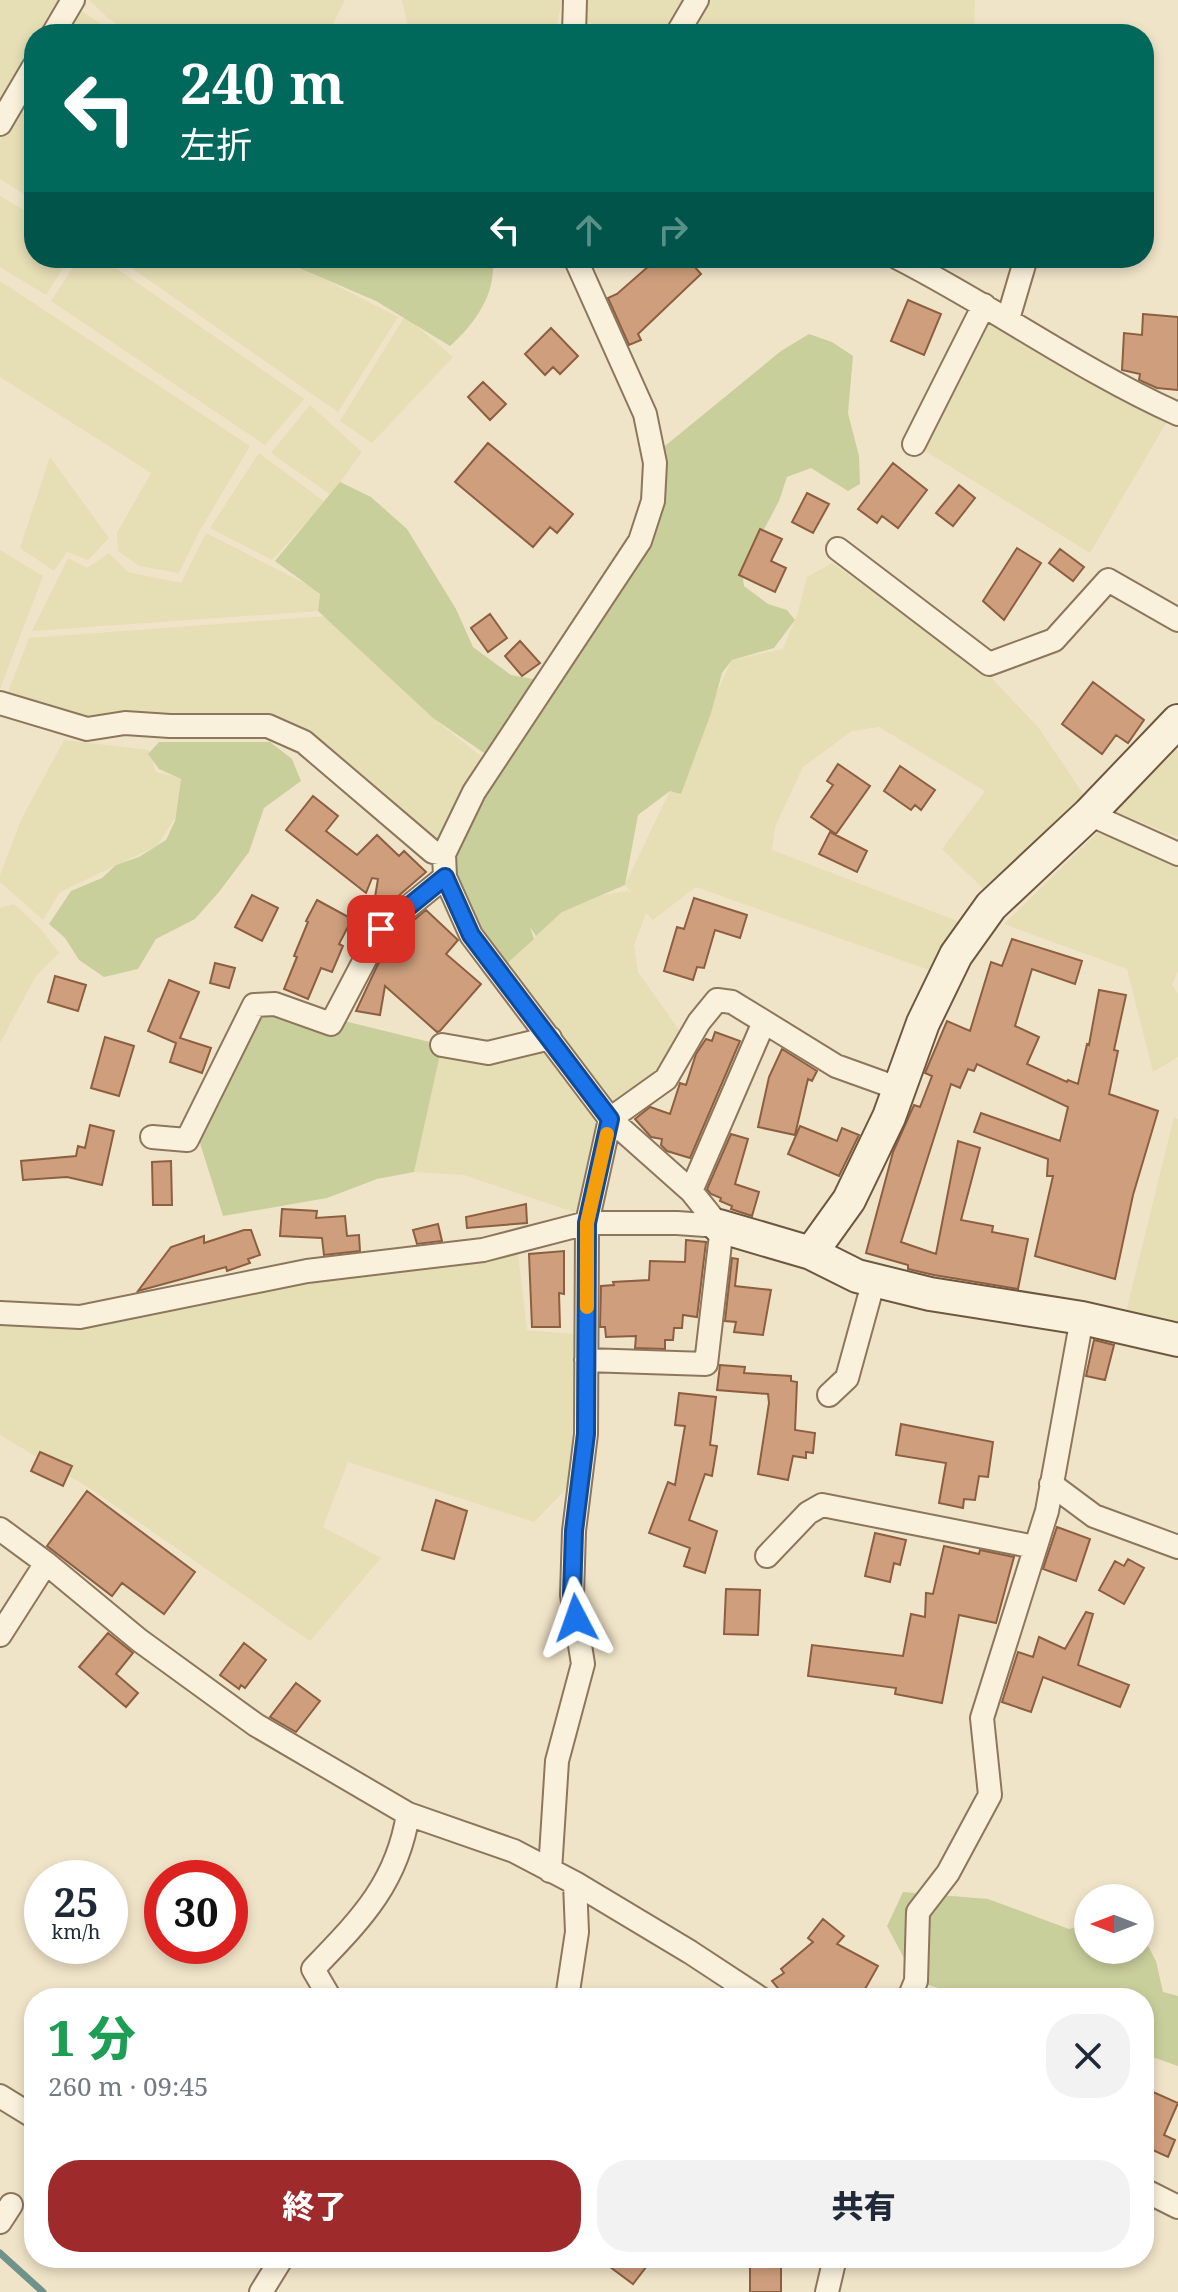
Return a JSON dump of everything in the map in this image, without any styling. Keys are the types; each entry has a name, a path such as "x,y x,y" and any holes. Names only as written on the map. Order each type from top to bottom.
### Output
{"street":[{"path":"59,24 73,0"},
{"path":"574,24 575,0"},
{"path":"683,24 697,0"},
{"path":"0,124 24,83"},
{"path":"579,268 645,414 655,463 653,501 640,541 474,792 444,854 445,877 471,935 610,1119 691,1191 720,1226 706,1364 586,1360"},
{"path":"916,268 1008,319 1126,391 1178,414"},
{"path":"1008,319 1023,268"},
{"path":"914,444 984,305"},
{"path":"838,549 989,664 1054,640 1108,580 1178,620"},
{"path":"0,703 87,729 125,723 268,726 304,742 433,852 444,854"},
{"path":"811,1253 849,1200 900,1089 923,1023 956,955 991,906 1089,814 1178,721"},
{"path":"1089,814 1178,854"},
{"path":"152,1137 187,1140 254,1005 275,1004 331,1024 381,929 445,877"},
{"path":"550,1871 557,1761 583,1664 572,1595 574,1531 586,1434 587,1223 610,1119 666,1079 699,1022 717,1000 732,1002 836,1066 900,1089"},
{"path":"691,1191 764,1022"},
{"path":"442,1045 488,1053 550,1038"},
{"path":"0,1313 80,1317 307,1271 483,1250 587,1223 677,1223 720,1226 811,1253 857,1276 930,1294 1082,1318 1178,1340"},
{"path":"829,1395 847,1378 874,1280"},
{"path":"913,1988 916,1981 918,1912 948,1873 990,1795 982,1718 1047,1511 1082,1318"},
{"path":"1051,1484 1094,1516 1178,1547"},
{"path":"767,1556 808,1513 822,1505 1035,1547"},
{"path":"0,1529 139,1640 256,1725 408,1814 514,1851 575,1883 745,1988"},
{"path":"0,1635 46,1563"},
{"path":"324,1988 313,1969 356,1924 389,1878 405,1836 408,1814"},
{"path":"569,1988 577,1932 575,1883"},
{"path":"0,2096 24,2111"},
{"path":"1154,2195 1178,2207"},
{"path":"261,2292 274,2268"},
{"path":"827,2292 833,2268"}],"shaded area":[{"path":"0,0 61,0 48,24 24,24 24,67 4,103 0,101"},
{"path":"89,0 345,0 333,24 116,24"},
{"path":"402,0 562,0 557,24 407,24"},
{"path":"588,0 975,0 974,24 592,24 587,20"},
{"path":"82,11 101,24 73,24"},
{"path":"24,102 24,194 0,179 0,140"},
{"path":"0,196 24,210 24,268 63,268 46,295 0,267"},
{"path":"72,268 116,268 304,399 265,445 51,301"},
{"path":"131,268 299,268 398,317 338,412"},
{"path":"0,281 250,446 199,532 179,573 139,566 118,551 117,533 151,473 0,377"},
{"path":"980,313 1169,418 1090,553 914,444"},
{"path":"405,316 453,357 372,443 340,421"},
{"path":"310,405 362,452 331,495 271,453"},
{"path":"259,453 325,502 272,560 210,528"},
{"path":"50,457 109,538 88,560 67,552 54,571 20,548"},
{"path":"206,533 320,591 318,611 32,631 68,558 87,568 109,553 128,572 181,583"},
{"path":"0,550 43,576 0,689"},
{"path":"832,563 981,667 1038,727 1086,798 992,897 942,849 985,791 879,727 852,731 803,767 775,827 772,850 965,924 940,974 696,887 653,920 646,913 634,945 638,972 686,1040 666,1079 613,1117 503,967 562,912 597,896 628,891 632,894 625,885 732,660 783,649 798,612 807,577"},
{"path":"354,614 433,718 487,761 445,853 268,726 87,729 5,700 29,638"},
{"path":"1178,739 1178,837 1109,809"},
{"path":"64,740 149,750 156,772 181,778 175,818 157,846 60,892 43,920 0,882 0,875 21,820"},
{"path":"1098,832 1178,867 1178,971 1172,985 1178,993 1178,1057 1153,1072 1127,969 1004,924"},
{"path":"14,904 41,929 59,953 36,976 0,1043 0,908"},
{"path":"550,1038 602,1112 582,1215 464,1175 414,1172 439,1042 483,1045"},
{"path":"1174,1117 1178,1119 1178,1325 1126,1312"},
{"path":"517,1245 527,1330 575,1334 571,1484 534,1522 348,1462 323,1527 381,1558 310,1641 91,1489 0,1435 0,1316 68,1316"}],"green space":[{"path":"299,268 493,268 488,295 482,307 468,328 450,346 376,301"},
{"path":"809,334 832,342 853,356 848,413 859,456 860,484 848,491 811,468 787,477 779,501 742,571 744,586 768,604 787,610 795,620 774,648 732,660 722,673 711,713 681,794 670,791 638,815 625,885 562,912 536,936 530,927 534,939 503,967 472,937 448,855 638,544 660,450 781,351"},
{"path":"340,482 371,497 407,529 456,609 473,647 511,675 538,680 484,753 433,718 318,611 320,594 275,561"},
{"path":"159,742 270,742 292,759 301,781 264,808 249,852 195,919 156,939 138,969 104,977 79,960 65,938 49,924 71,891 102,878 116,865 139,857 166,840 175,821 181,779 159,769 148,754"},
{"path":"275,1004 442,1045 414,1172 377,1179 327,1198 223,1216 198,1137 238,1033"},
{"path":"903,1892 988,1899 1069,1929 1074,1928 1074,1964 1154,1964 1154,1957 1163,1992 1178,1996 1178,2066 1154,2058 1154,1988 938,1988 916,1981 887,1926"}],"building":[{"path":"647,268 696,268 701,274 638,334 641,340 629,345 608,298"},
{"path":"908,300 941,314 924,355 891,341"},
{"path":"1143,314 1178,317 1178,390 1157,388 1139,380 1140,374 1122,370 1124,333 1142,335"},
{"path":"551,328 578,356 560,374 553,367 545,375 525,354"},
{"path":"483,382 506,404 490,420 468,397"},
{"path":"488,443 573,514 557,533 550,527 533,547 455,482"},
{"path":"893,463 927,490 898,528 882,516 877,523 858,509"},
{"path":"959,485 975,498 953,526 936,513"},
{"path":"807,493 829,504 813,533 792,522"},
{"path":"760,529 782,539 771,561 786,568 775,592 739,575"},
{"path":"1017,548 1041,563 1004,620 983,601"},
{"path":"1060,549 1084,567 1073,581 1049,563"},
{"path":"490,614 507,638 488,652 471,628"},
{"path":"520,641 540,663 522,676 505,656"},
{"path":"1093,682 1144,720 1128,743 1116,735 1102,754 1062,724"},
{"path":"838,764 870,786 836,834 811,817 833,785 827,781"},
{"path":"900,766 935,790 921,810 915,805 911,810 884,791"},
{"path":"313,796 338,816 326,831 357,855 377,835 399,856 404,851 426,872 381,911 374,903 378,879 372,878 366,893 286,830"},
{"path":"830,832 867,851 857,872 819,854"},
{"path":"252,895 278,908 262,941 235,927"},
{"path":"694,898 747,915 740,938 715,930 704,968 697,967 693,980 664,971 677,927 684,929"},
{"path":"317,900 352,919 339,944 343,946 332,972 321,968 308,999 284,989 297,957 294,956 306,921"},
{"path":"426,910 458,940 446,954 481,984 437,1032 385,986 380,1015 356,1011 378,964 407,935 402,930"},
{"path":"1012,939 1082,961 1075,984 1032,969 1015,1026 1039,1037 1027,1064 1078,1084 1099,990 1126,995 1114,1050 1118,1051 1109,1094 1158,1111 1133,1195 1115,1279 1035,1256 1053,1176 1047,1176 1048,1159 974,1132 981,1113 1060,1141 1068,1107 977,1064 974,1071 968,1069 960,1088 951,1084 901,1242 936,1254 958,1141 980,1148 961,1220 993,1226 992,1232 1028,1239 1018,1289 908,1269 908,1265 866,1253 893,1152 914,1105 920,1107 932,1076 925,1073 947,1021 970,1031 991,962 1002,966"},
{"path":"215,963 235,968 229,988 210,983"},
{"path":"55,976 86,985 78,1011 48,1002"},
{"path":"169,980 199,992 180,1038 211,1048 202,1073 170,1062 176,1043 148,1031"},
{"path":"715,1032 740,1041 690,1158 667,1151 661,1145 662,1139 651,1137 635,1119 650,1107 670,1114 680,1083 686,1085 696,1054 706,1039 712,1041"},
{"path":"105,1037 134,1046 119,1096 91,1088"},
{"path":"782,1049 817,1071 812,1081 808,1079 795,1135 758,1127 769,1077"},
{"path":"90,1125 114,1131 102,1185 67,1177 23,1180 21,1161 76,1156 78,1146 85,1148"},
{"path":"800,1126 837,1141 842,1128 859,1135 839,1176 788,1154"},
{"path":"731,1134 748,1139 735,1184 759,1192 752,1216 731,1209 732,1206 720,1201 721,1198 707,1189"},
{"path":"171,1161 172,1205 153,1205 152,1162"},
{"path":"526,1204 527,1223 467,1228 466,1217"},
{"path":"282,1209 317,1211 316,1218 345,1216 347,1236 359,1235 360,1251 324,1255 322,1238 280,1236"},
{"path":"438,1224 442,1241 417,1244 413,1230"},
{"path":"251,1230 260,1255 248,1259 250,1263 138,1291 171,1247 204,1236 204,1243"},
{"path":"686,1240 706,1242 697,1317 683,1315 682,1328 674,1328 673,1340 665,1340 665,1349 635,1348 636,1336 606,1337 605,1327 600,1327 601,1286 614,1285 613,1282 649,1280 650,1261 685,1262"},
{"path":"564,1251 564,1294 559,1293 560,1327 532,1327 529,1254"},
{"path":"732,1258 738,1259 735,1286 771,1290 763,1335 734,1332 736,1322 725,1321"},
{"path":"1094,1340 1114,1345 1105,1380 1086,1376"},
{"path":"720,1365 745,1367 744,1373 791,1376 791,1381 797,1382 795,1430 815,1433 813,1453 806,1452 806,1458 793,1456 788,1480 758,1474 768,1394 717,1390"},
{"path":"679,1393 716,1397 710,1445 717,1446 712,1476 705,1474 689,1520 717,1531 705,1573 684,1566 690,1548 649,1533 668,1482 675,1485 685,1426 675,1425"},
{"path":"901,1424 993,1442 988,1477 979,1476 975,1500 964,1499 963,1508 939,1503 946,1463 896,1455"},
{"path":"40,1452 72,1466 63,1486 31,1471"},
{"path":"87,1491 195,1572 164,1614 122,1583 112,1596 47,1546"},
{"path":"436,1500 467,1511 454,1559 422,1550"},
{"path":"1057,1527 1090,1539 1076,1581 1043,1569"},
{"path":"875,1533 906,1540 900,1565 894,1563 890,1582 865,1576"},
{"path":"944,1546 979,1554 980,1550 1014,1557 996,1623 959,1615 942,1703 895,1694 896,1688 808,1676 812,1645 903,1656 911,1614 925,1617 926,1593 933,1594"},
{"path":"1128,1559 1144,1568 1124,1604 1099,1590 1115,1561 1124,1566"},
{"path":"726,1589 760,1590 758,1635 724,1634"},
{"path":"1086,1612 1093,1614 1078,1665 1129,1685 1120,1707 1043,1677 1031,1712 1002,1702 1018,1652 1033,1657 1039,1637 1065,1649"},
{"path":"108,1633 133,1653 116,1674 138,1693 126,1707 79,1667"},
{"path":"244,1643 266,1660 245,1688 241,1685 239,1689 220,1675"},
{"path":"296,1683 320,1701 296,1732 270,1717"},
{"path":"823,1919 844,1936 837,1944 878,1966 866,1988 778,1988 772,1981 784,1973 781,1969 813,1942 808,1938"},
{"path":"1154,2092 1178,2103 1164,2135 1175,2140 1168,2157 1154,2151"},
{"path":"611,2268 645,2268 633,2284"},
{"path":"750,2268 781,2268 781,2292 750,2292"}],"waterway":[{"path":"0,2253 43,2292"}],"slow traffic":[{"path":"587,1307 587,1223 607,1134"}],"route":[{"path":"381,929 445,877 471,935 610,1119 587,1223 586,1434 574,1531 572,1595 576,1618"}]}
